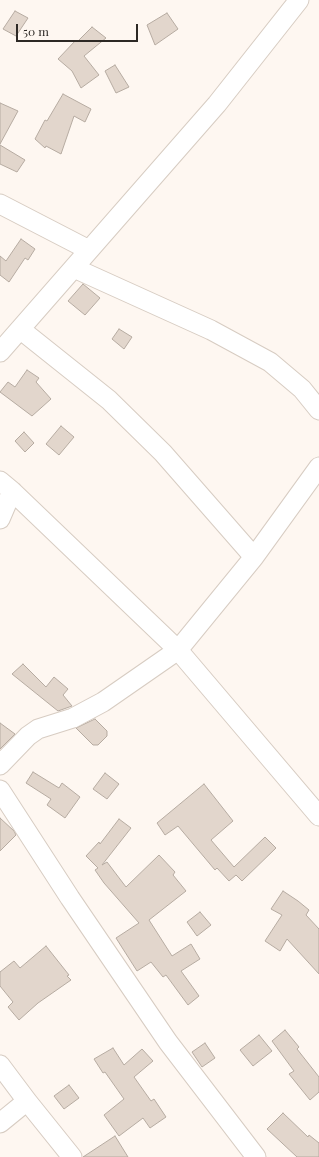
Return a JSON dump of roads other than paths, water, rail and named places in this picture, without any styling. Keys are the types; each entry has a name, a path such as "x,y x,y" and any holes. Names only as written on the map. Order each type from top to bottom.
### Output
{"street":[{"path":"0,352 217,104 298,0"},
{"path":"0,204 89,250"},
{"path":"74,268 211,330 270,362 302,389 319,410"},
{"path":"20,329 109,400 163,453 254,557"},
{"path":"0,765 28,736 38,729 73,718 103,702 178,650 254,557 319,467"},
{"path":"0,519 6,486"},
{"path":"6,486 178,650 319,816"},
{"path":"0,790 66,892 168,1042 256,1157"},
{"path":"0,1065 72,1157"},
{"path":"0,1123 27,1101"}]}
